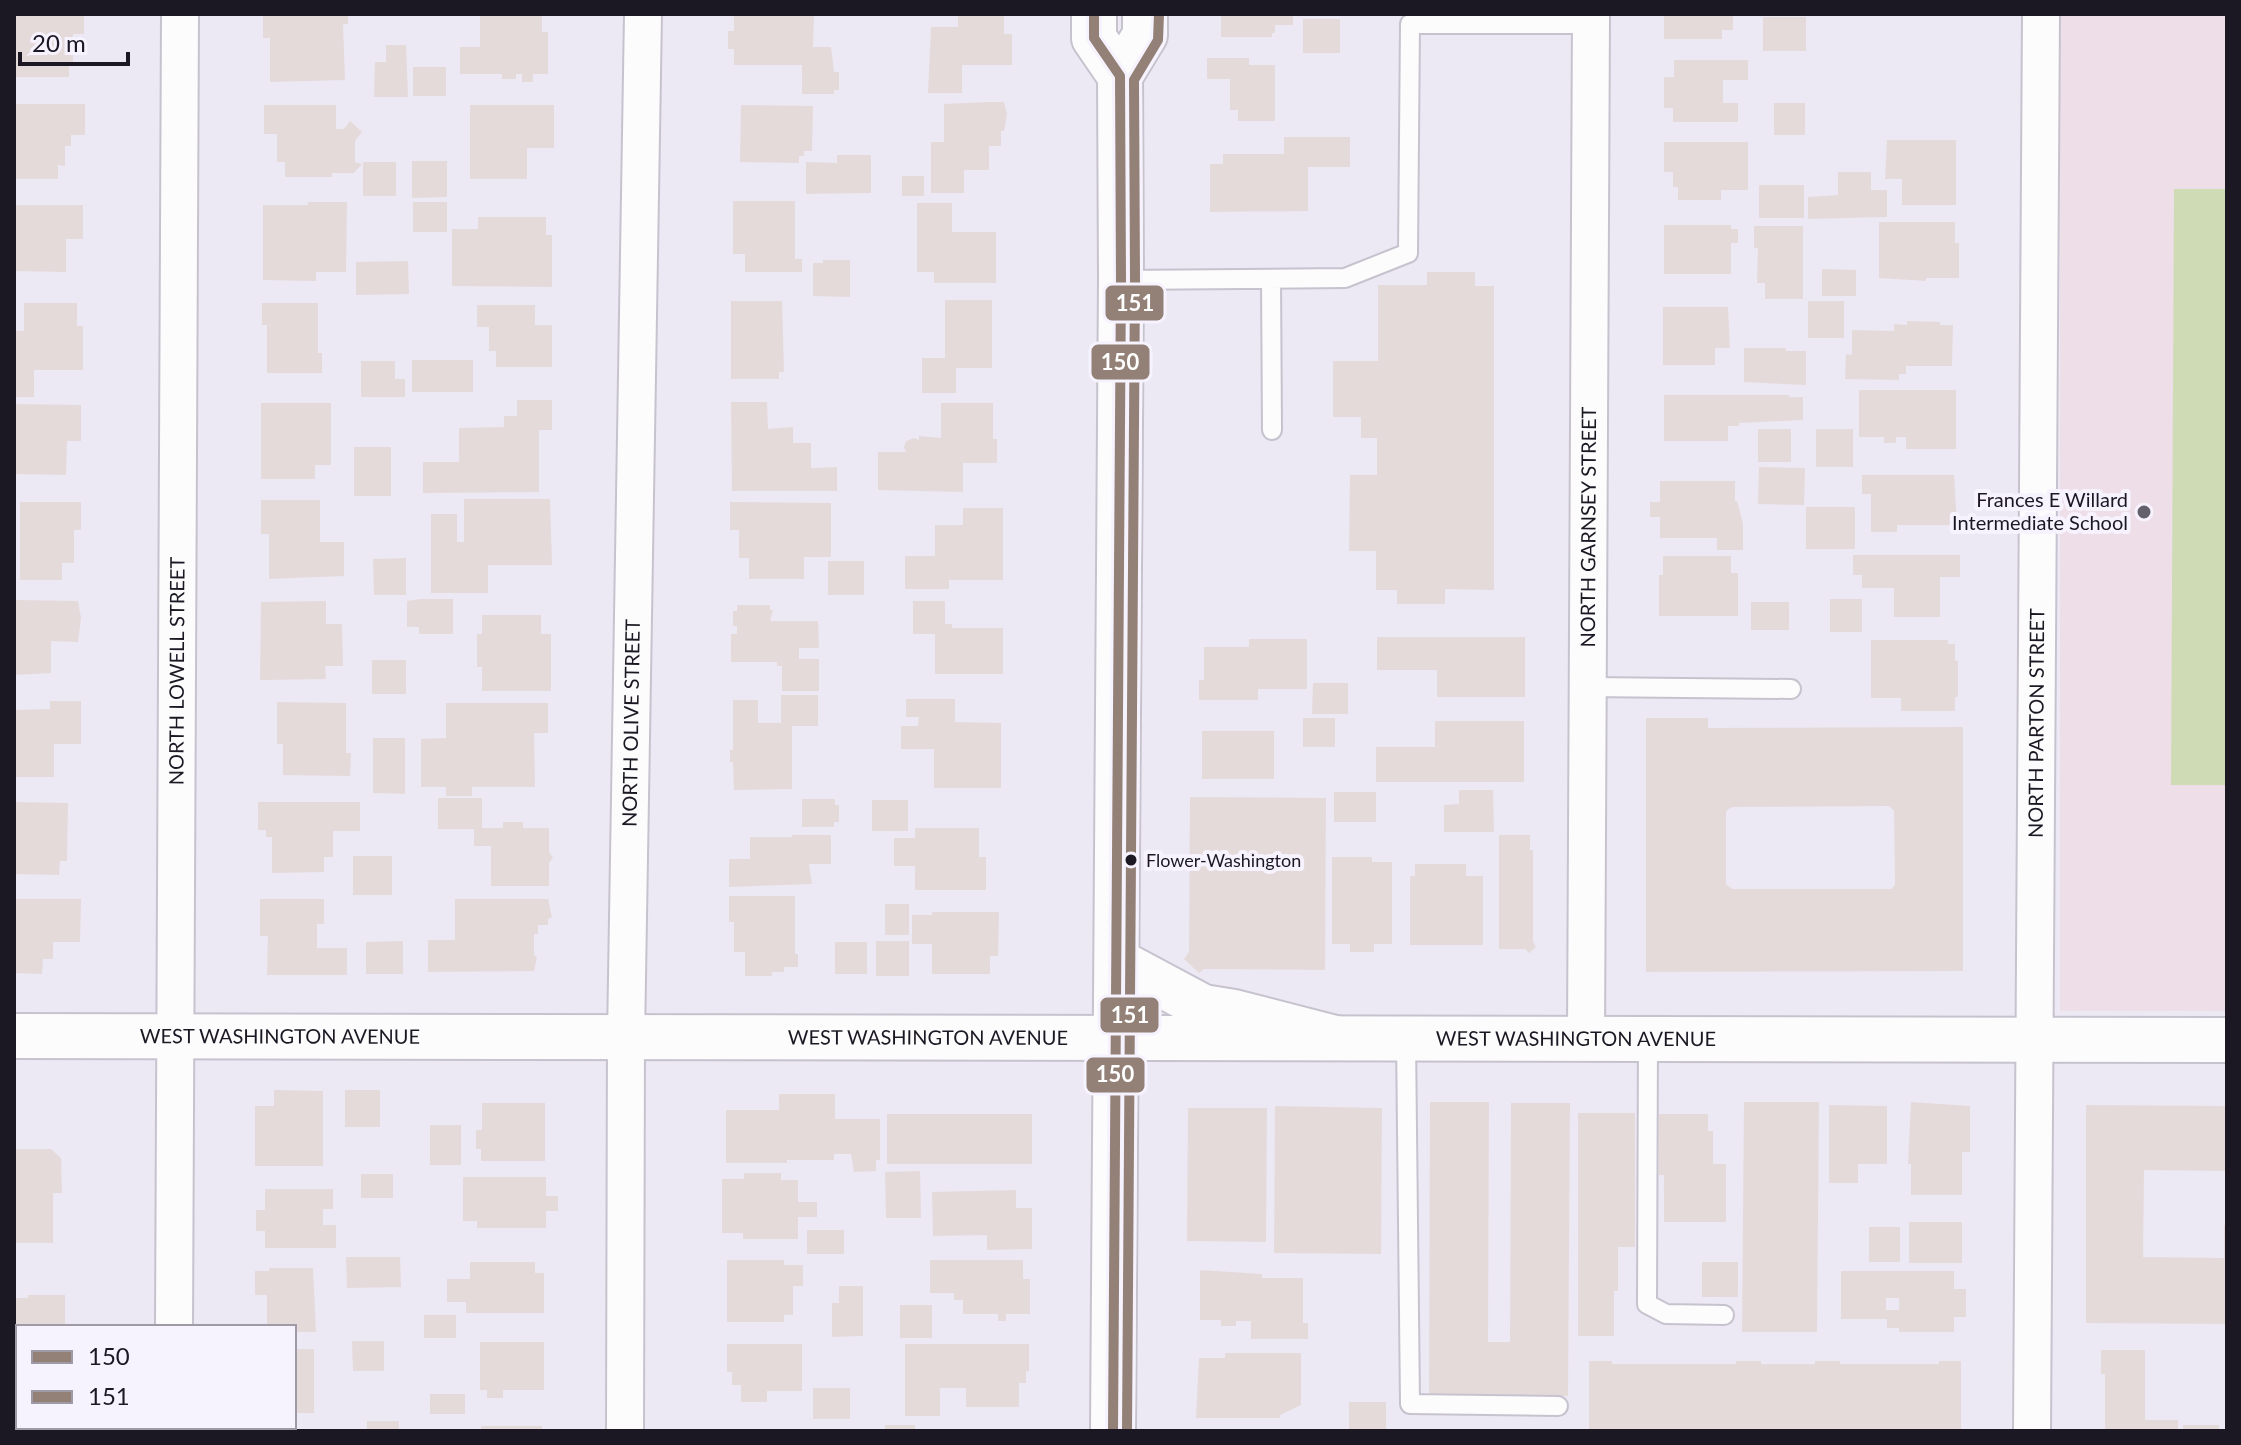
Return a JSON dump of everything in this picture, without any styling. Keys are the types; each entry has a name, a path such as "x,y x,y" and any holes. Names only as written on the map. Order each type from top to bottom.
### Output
{"street":[{"name":"NORTH LOWELL STREET","path":"174,1325 180,14"},
{"name":"NORTH OLIVE STREET","path":"625,1431 626,1038 643,14"},
{"path":"1094,14 1094,38 1120,76"},
{"path":"1113,1431 1120,76 1145,35 1145,14"},
{"name":"NORTH PARTON STREET","path":"2032,1431 2041,14"},
{"name":"NORTH GARNSEY STREET","path":"1586,1039 1591,19"},
{"path":"1117,961 1203,1007 1335,1038"},
{"name":"WEST WASHINGTON AVENUE","path":"14,1036 2227,1040"}],"lane":[{"path":"1121,280 1345,278 1408,253 1410,24 1591,19"},
{"path":"1271,279 1272,430"},
{"path":"1588,687 1791,689"},
{"path":"1406,1038 1410,1404 1558,1406"},
{"path":"1648,1038 1647,1304 1666,1314 1724,1315"}],"shaded area":[{"name":"Frances E Willard Intermediate School","path":"2060,14 2227,14 2227,1011 2060,1011"}],"green space":[{"path":"2174,189 2227,189 2227,785 2171,785"}],"building":[{"path":"14,14 84,14 84,34 73,34 73,63 69,63 69,77 16,77"},
{"path":"263,14 348,14 348,24 343,24 345,80 270,82 270,38 263,38"},
{"path":"480,14 542,14 542,32 548,32 548,74 533,74 533,82 522,82 522,74 516,74 516,79 502,79 502,74 460,74 460,47 480,47"},
{"path":"734,14 814,14 813,47 831,47 834,72 839,72 839,90 834,90 834,94 802,94 802,65 734,65 734,49 728,49 728,31 734,31"},
{"path":"958,14 1004,14 1004,34 1012,34 1012,65 962,65 962,93 928,93 931,27 958,27"},
{"path":"1221,14 1293,14 1293,25 1275,25 1272,37 1221,37"},
{"path":"1664,14 1733,14 1733,30 1722,30 1722,39 1664,39"},
{"path":"1763,17 1806,17 1806,51 1763,51"},
{"path":"1303,19 1340,19 1340,53 1303,53"},
{"path":"386,45 406,45 408,97 374,97 375,62 386,62"},
{"path":"1207,58 1249,58 1249,65 1275,65 1275,121 1238,121 1238,110 1230,110 1230,79 1207,79"},
{"path":"1674,60 1748,60 1748,80 1723,80 1723,103 1738,103 1738,122 1673,122 1673,108 1664,108 1664,77 1674,77"},
{"path":"413,67 446,67 446,96 413,96"},
{"path":"1004,102 1007,114 1004,131 1001,131 1001,146 989,146 989,170 964,170 964,193 931,193 931,142 944,142 944,104"},
{"path":"1774,103 1805,103 1805,135 1774,135"},
{"path":"14,104 85,104 85,135 71,135 71,146 65,146 65,166 58,165 58,179 15,179"},
{"path":"264,105 336,105 336,129 344,129 350,121 362,132 355,141 355,162 362,164 354,173 332,173 332,177 285,177 285,162 277,162 277,134 264,134"},
{"path":"470,105 554,105 554,148 527,148 527,179 470,179"},
{"path":"741,105 813,106 812,151 804,151 804,156 799,156 799,163 740,162"},
{"path":"1284,137 1350,137 1350,167 1308,167 1308,211 1210,212 1210,164 1223,164 1223,154 1284,154"},
{"path":"1887,140 1956,140 1956,205 1902,205 1902,179 1885,179"},
{"path":"1664,142 1748,142 1748,190 1721,190 1721,200 1678,200 1678,187 1673,187 1673,172 1664,172"},
{"path":"837,155 871,155 871,193 806,194 806,162 837,163"},
{"path":"412,161 447,161 447,197 412,198"},
{"path":"363,162 396,162 396,196 363,196"},
{"path":"1838,172 1871,172 1871,190 1887,190 1887,217 1808,219 1808,197 1838,195"},
{"path":"902,176 924,176 924,196 902,196"},
{"path":"1759,185 1804,185 1804,218 1759,218"},
{"path":"733,201 795,201 795,259 802,259 802,272 745,272 745,254 733,254"},
{"path":"308,202 347,202 346,272 316,272 316,281 263,280 263,205 308,205"},
{"path":"413,202 447,202 447,232 413,232"},
{"path":"917,203 952,203 952,232 996,232 996,283 934,283 934,272 917,272"},
{"path":"14,205 83,205 83,239 66,239 66,272 15,271"},
{"path":"478,217 546,217 546,235 552,235 552,287 452,286 452,229 478,229"},
{"path":"1879,222 1955,222 1955,243 1959,243 1959,278 1926,278 1926,281 1879,278"},
{"path":"1664,225 1731,225 1731,229 1738,229 1738,243 1731,243 1731,274 1664,274"},
{"path":"1754,226 1803,226 1803,299 1765,299 1765,283 1757,283 1758,248 1754,248"},
{"path":"823,260 850,260 850,297 813,296 813,263 823,263"},
{"path":"408,261 409,294 356,295 356,262"},
{"path":"1822,269 1856,270 1856,296 1822,296"},
{"path":"1427,272 1475,272 1475,286 1494,286 1494,590 1445,589 1445,604 1397,604 1397,590 1376,590 1376,551 1349,551 1350,475 1377,475 1377,438 1361,438 1361,417 1333,417 1333,361 1378,361 1378,285 1427,285"},
{"path":"945,300 992,300 992,368 956,368 956,393 922,393 922,358 945,358"},
{"path":"731,301 782,301 784,372 779,372 779,379 731,379"},
{"path":"1808,301 1844,301 1844,338 1808,338"},
{"path":"24,303 77,303 77,326 83,326 83,370 34,370 34,397 14,397 14,331 24,331"},
{"path":"262,303 318,303 318,353 322,353 322,373 267,373 267,325 262,325"},
{"path":"477,305 535,305 535,325 552,325 552,367 496,367 496,351 489,351 489,327 477,327"},
{"path":"1663,307 1728,307 1730,348 1715,348 1715,365 1663,365"},
{"path":"1907,321 1953,325 1952,366 1906,366 1906,374 1899,374 1899,380 1845,379 1846,354 1852,355 1852,330 1894,331 1894,324 1907,325"},
{"path":"1744,348 1806,351 1806,385 1744,382"},
{"path":"412,360 473,360 473,392 412,392"},
{"path":"361,361 395,361 395,379 405,379 405,397 361,397"},
{"path":"1859,390 1956,390 1956,449 1906,449 1906,437 1896,437 1896,443 1884,443 1884,437 1859,437"},
{"path":"1664,395 1803,397 1803,420 1728,426 1728,441 1664,441"},
{"path":"517,400 552,400 552,430 539,430 539,492 423,493 423,462 459,462 459,428 504,427 504,416 517,416"},
{"path":"731,402 767,402 768,429 793,427 793,443 811,443 811,468 837,467 837,491 732,491"},
{"path":"261,403 331,403 331,465 315,465 315,479 261,479"},
{"path":"941,403 993,403 997,463 963,463 963,492 878,490 878,452 906,452 906,441 919,440 919,436 941,438"},
{"path":"14,404 81,405 81,441 67,441 66,475 14,474"},
{"path":"1758,429 1791,429 1791,462 1758,462"},
{"path":"1816,429 1853,429 1853,467 1816,467"},
{"path":"354,447 391,447 391,496 354,496"},
{"path":"1759,467 1805,468 1804,505 1758,504"},
{"path":"1862,475 1954,475 1957,525 1897,525 1897,532 1871,532 1871,494 1862,494"},
{"path":"1660,481 1735,481 1735,501 1743,523 1743,550 1717,550 1717,538 1660,538 1660,517 1650,517 1650,502 1660,502"},
{"path":"464,499 550,499 552,565 488,565 488,593 431,593 431,514 457,514 457,542 464,542"},
{"path":"261,500 320,500 320,542 344,542 344,576 269,579 269,534 261,534"},
{"path":"20,502 81,502 81,530 74,530 74,563 62,563 62,580 20,580"},
{"path":"730,502 831,503 831,557 804,557 804,579 749,579 749,558 739,558 739,530 730,530"},
{"path":"1806,507 1855,507 1855,549 1806,549"},
{"path":"963,508 1003,508 1003,580 949,580 949,589 905,589 905,556 935,556 935,525 963,525"},
{"path":"1853,555 1960,555 1960,577 1940,577 1940,617 1894,617 1894,588 1862,588 1862,575 1853,575"},
{"path":"1663,556 1731,556 1731,573 1738,573 1738,616 1659,616 1659,575 1663,575"},
{"path":"406,558 406,595 374,595 373,559"},
{"path":"828,561 864,561 864,595 828,595"},
{"path":"453,599 453,634 419,634 419,627 407,627 407,601"},
{"path":"1830,599 1862,599 1862,632 1830,632"},
{"path":"14,600 78,601 81,618 78,642 51,641 51,673 14,675"},
{"path":"326,601 326,624 342,624 343,666 325,666 326,679 260,680 261,602"},
{"path":"913,601 945,601 945,624 952,624 952,628 1003,628 1003,674 935,674 935,634 913,634"},
{"path":"1751,602 1789,602 1789,630 1751,630"},
{"path":"737,605 770,605 770,610 773,610 770,621 818,621 819,648 799,648 799,659 819,659 819,691 782,691 782,666 777,666 777,662 731,662 731,634 737,634 737,626 733,626 733,611 737,611"},
{"path":"482,615 541,615 541,634 551,634 551,691 482,691 482,667 477,667 477,634 482,634"},
{"path":"1377,637 1525,637 1525,697 1437,697 1437,670 1377,670"},
{"path":"1249,639 1307,639 1307,689 1258,689 1258,700 1199,700 1199,680 1204,680 1204,647 1249,647"},
{"path":"1871,640 1948,640 1948,644 1955,644 1958,697 1955,697 1955,711 1901,711 1901,698 1871,698"},
{"path":"372,660 406,660 406,694 372,694"},
{"path":"1313,683 1348,683 1348,714 1312,714"},
{"path":"781,695 818,695 818,726 792,726 792,789 734,790 733,762 730,762 730,750 733,750 733,700 758,700 758,723 781,723"},
{"path":"906,699 955,699 955,722 1001,723 1001,788 934,788 934,749 901,749 901,726 918,726 919,717 906,717"},
{"path":"50,701 81,701 81,744 54,744 54,777 14,777 14,710 50,709"},
{"path":"277,702 346,703 346,753 351,753 350,776 283,775 283,744 277,744"},
{"path":"446,703 548,703 548,733 534,733 535,787 472,787 472,796 446,796 446,787 421,787 421,739 446,738"},
{"path":"1303,718 1335,718 1335,747 1303,747"},
{"path":"1646,718 1708,718 1708,728 1963,727 1963,971 1646,972","holes":["1889,806 1894,811 1895,885 1891,889 1732,889 1726,884 1726,811 1732,807"]},
{"path":"1435,721 1524,721 1524,782 1376,782 1376,747 1435,747"},
{"path":"1202,731 1274,731 1274,779 1202,779"},
{"path":"373,738 405,738 405,794 373,793"},
{"path":"1459,790 1493,790 1494,832 1444,832 1444,805 1459,804"},
{"path":"1334,792 1376,792 1376,822 1334,822"},
{"path":"1190,797 1326,798 1325,970 1204,969 1199,973 1184,959 1189,952"},
{"path":"438,798 482,798 482,828 503,828 503,822 523,822 523,828 549,828 549,852 553,858 549,863 549,886 491,886 491,846 474,846 474,829 438,829"},
{"path":"802,799 835,799 835,805 839,805 839,822 834,822 834,827 802,827"},
{"path":"872,800 908,800 908,831 872,831"},
{"path":"14,802 68,803 67,861 60,861 59,875 14,874"},
{"path":"258,802 360,802 360,831 333,831 333,857 324,857 324,872 272,873 272,837 266,837 266,830 258,830"},
{"path":"915,828 979,828 979,857 986,857 986,890 915,890 915,866 894,866 894,838 915,838"},
{"path":"831,835 831,864 809,864 812,884 729,887 729,859 750,859 750,837"},
{"path":"1499,835 1530,835 1530,850 1533,850 1533,942 1536,947 1529,953 1525,949 1499,949"},
{"path":"353,856 392,856 392,895 353,895"},
{"path":"1332,857 1372,857 1372,862 1392,862 1392,944 1374,944 1374,952 1350,952 1350,944 1332,944"},
{"path":"1415,864 1466,864 1466,876 1483,876 1483,945 1410,945 1410,876 1415,876"},
{"path":"729,896 795,896 795,954 798,954 798,967 784,967 784,972 772,972 772,976 745,976 745,952 734,952 734,922 729,922"},
{"path":"14,899 81,899 80,942 53,942 53,959 43,959 42,974 14,973"},
{"path":"260,899 324,899 324,924 317,924 317,948 347,948 347,975 267,975 268,936 260,936"},
{"path":"455,899 548,899 552,917 548,919 548,925 538,925 538,934 534,934 534,955 537,957 534,971 428,972 428,940 455,940"},
{"path":"885,904 909,904 909,935 885,935"},
{"path":"932,912 999,912 998,956 990,956 990,974 932,974 932,944 912,944 912,915 932,915"},
{"path":"403,941 403,974 366,974 366,942"},
{"path":"876,941 909,941 909,976 876,976"},
{"path":"835,942 867,942 867,974 835,974"},
{"path":"274,1090 323,1091 323,1166 255,1166 255,1106 274,1106"},
{"path":"345,1090 380,1090 380,1127 345,1127"},
{"path":"779,1094 835,1094 835,1119 880,1119 880,1160 876,1160 876,1171 854,1172 851,1154 834,1154 834,1160 726,1163 726,1110 779,1110"},
{"path":"1430,1102 1489,1102 1488,1342 1510,1342 1511,1103 1570,1103 1568,1396 1429,1395"},
{"path":"1744,1102 1819,1102 1817,1332 1742,1332"},
{"path":"1911,1102 1970,1106 1970,1152 1962,1152 1962,1195 1911,1195 1911,1164 1908,1164"},
{"path":"482,1103 545,1103 545,1161 481,1161 481,1149 476,1149 476,1130 482,1130"},
{"path":"1829,1105 1887,1106 1887,1164 1858,1164 1858,1183 1829,1183"},
{"path":"2086,1105 2227,1106 2227,1171 2144,1170 2143,1257 2224,1258 2224,1225 2227,1225 2227,1324 2086,1323"},
{"path":"1275,1106 1382,1108 1381,1254 1274,1253"},
{"path":"1188,1108 1267,1108 1266,1242 1187,1241"},
{"path":"1578,1113 1635,1113 1635,1247 1618,1247 1614,1336 1578,1336"},
{"path":"887,1114 1032,1114 1032,1164 887,1164"},
{"path":"1659,1114 1708,1114 1708,1131 1713,1131 1713,1164 1726,1164 1726,1222 1664,1222 1664,1175 1659,1175"},
{"path":"430,1125 461,1125 461,1165 430,1165"},
{"path":"14,1149 51,1149 61,1158 62,1193 53,1193 53,1243 14,1243"},
{"path":"920,1171 921,1218 886,1218 885,1172"},
{"path":"744,1173 781,1173 781,1180 798,1180 798,1202 817,1202 817,1217 798,1217 798,1239 743,1239 743,1233 722,1233 722,1179 744,1179"},
{"path":"361,1174 393,1174 393,1198 361,1198"},
{"path":"463,1177 546,1177 546,1196 558,1196 558,1211 546,1211 546,1228 477,1228 477,1221 463,1221"},
{"path":"265,1189 333,1189 333,1209 323,1209 323,1225 336,1225 336,1248 265,1248 265,1231 256,1231 256,1210 265,1210"},
{"path":"1016,1190 1016,1208 1032,1208 1032,1249 987,1250 987,1235 933,1236 932,1192"},
{"path":"1909,1222 1962,1222 1962,1263 1909,1263"},
{"path":"1869,1227 1900,1227 1900,1262 1869,1262"},
{"path":"807,1230 844,1230 844,1254 807,1254"},
{"path":"346,1257 400,1257 401,1287 347,1288"},
{"path":"727,1260 784,1260 784,1265 803,1265 803,1286 793,1286 793,1315 784,1315 784,1322 727,1322"},
{"path":"930,1260 1023,1260 1023,1279 1030,1279 1030,1314 1006,1314 1006,1321 998,1321 998,1314 963,1314 963,1300 954,1300 954,1293 930,1293"},
{"path":"470,1262 535,1262 535,1273 544,1273 544,1313 466,1313 466,1302 447,1302 447,1279 470,1279"},
{"path":"1702,1262 1738,1262 1738,1297 1702,1297"},
{"path":"269,1268 313,1268 316,1332 296,1332 296,1325 267,1325 267,1295 255,1295 255,1271 269,1271"},
{"path":"1200,1270 1262,1274 1262,1278 1303,1278 1303,1323 1308,1323 1308,1339 1251,1339 1251,1321 1236,1321 1236,1326 1221,1326 1221,1320 1200,1320"},
{"path":"1841,1271 1954,1271 1954,1289 1966,1289 1966,1317 1954,1317 1954,1332 1899,1332 1899,1328 1887,1328 1887,1319 1841,1319","holes":["1886,1298 1899,1298 1899,1310 1886,1310"]},
{"path":"839,1286 863,1286 863,1336 832,1337 832,1303 839,1303"},
{"path":"28,1295 65,1295 65,1325 16,1325 14,1392 14,1298 28,1298"},
{"path":"900,1305 932,1305 932,1338 900,1338"},
{"path":"424,1315 456,1315 456,1338 424,1338"},
{"path":"352,1341 384,1341 384,1371 353,1371"},
{"path":"480,1342 544,1342 544,1390 503,1390 503,1398 487,1398 487,1390 480,1390"},
{"path":"727,1344 802,1344 802,1391 767,1391 767,1402 741,1402 741,1385 732,1385 732,1372 727,1372"},
{"path":"905,1344 1029,1344 1029,1371 1026,1371 1026,1383 1019,1383 1019,1407 966,1407 966,1388 940,1388 940,1416 905,1416"},
{"path":"296,1349 314,1349 314,1413 296,1413"},
{"path":"2101,1350 2145,1350 2145,1420 2178,1420 2178,1431 2105,1431 2105,1374 2101,1374"},
{"path":"1225,1353 1301,1353 1301,1405 1280,1415 1280,1418 1196,1418 1199,1358 1225,1358"},
{"path":"1589,1361 1612,1361 1612,1364 1736,1364 1736,1361 1761,1361 1761,1364 1815,1364 1815,1361 1840,1361 1840,1364 1939,1364 1939,1361 1961,1361 1961,1431 1589,1431"},
{"path":"813,1388 850,1388 850,1419 813,1419"},
{"path":"430,1394 465,1394 465,1414 430,1414"},
{"path":"1349,1402 1386,1402 1386,1431 1349,1431"},
{"path":"14,1409 16,1429 77,1429 77,1431 14,1431"},
{"path":"367,1421 399,1421 399,1431 367,1431"},
{"path":"885,1425 915,1425 915,1431 885,1431"},
{"path":"2183,1425 2219,1425 2219,1431 2183,1431"},
{"path":"481,1426 542,1426 542,1431 481,1431"}],"transit line":[{"name":"150","path":"1094,14 1094,38 1120,76 1113,1431"},
{"name":"151","path":"1127,1431 1134,80 1158,40 1159,14"}],"place":[{"name":"Frances E Willard Intermediate School","path":"2144,512"},
{"name":"Flower-Washington","path":"1131,860"}]}
